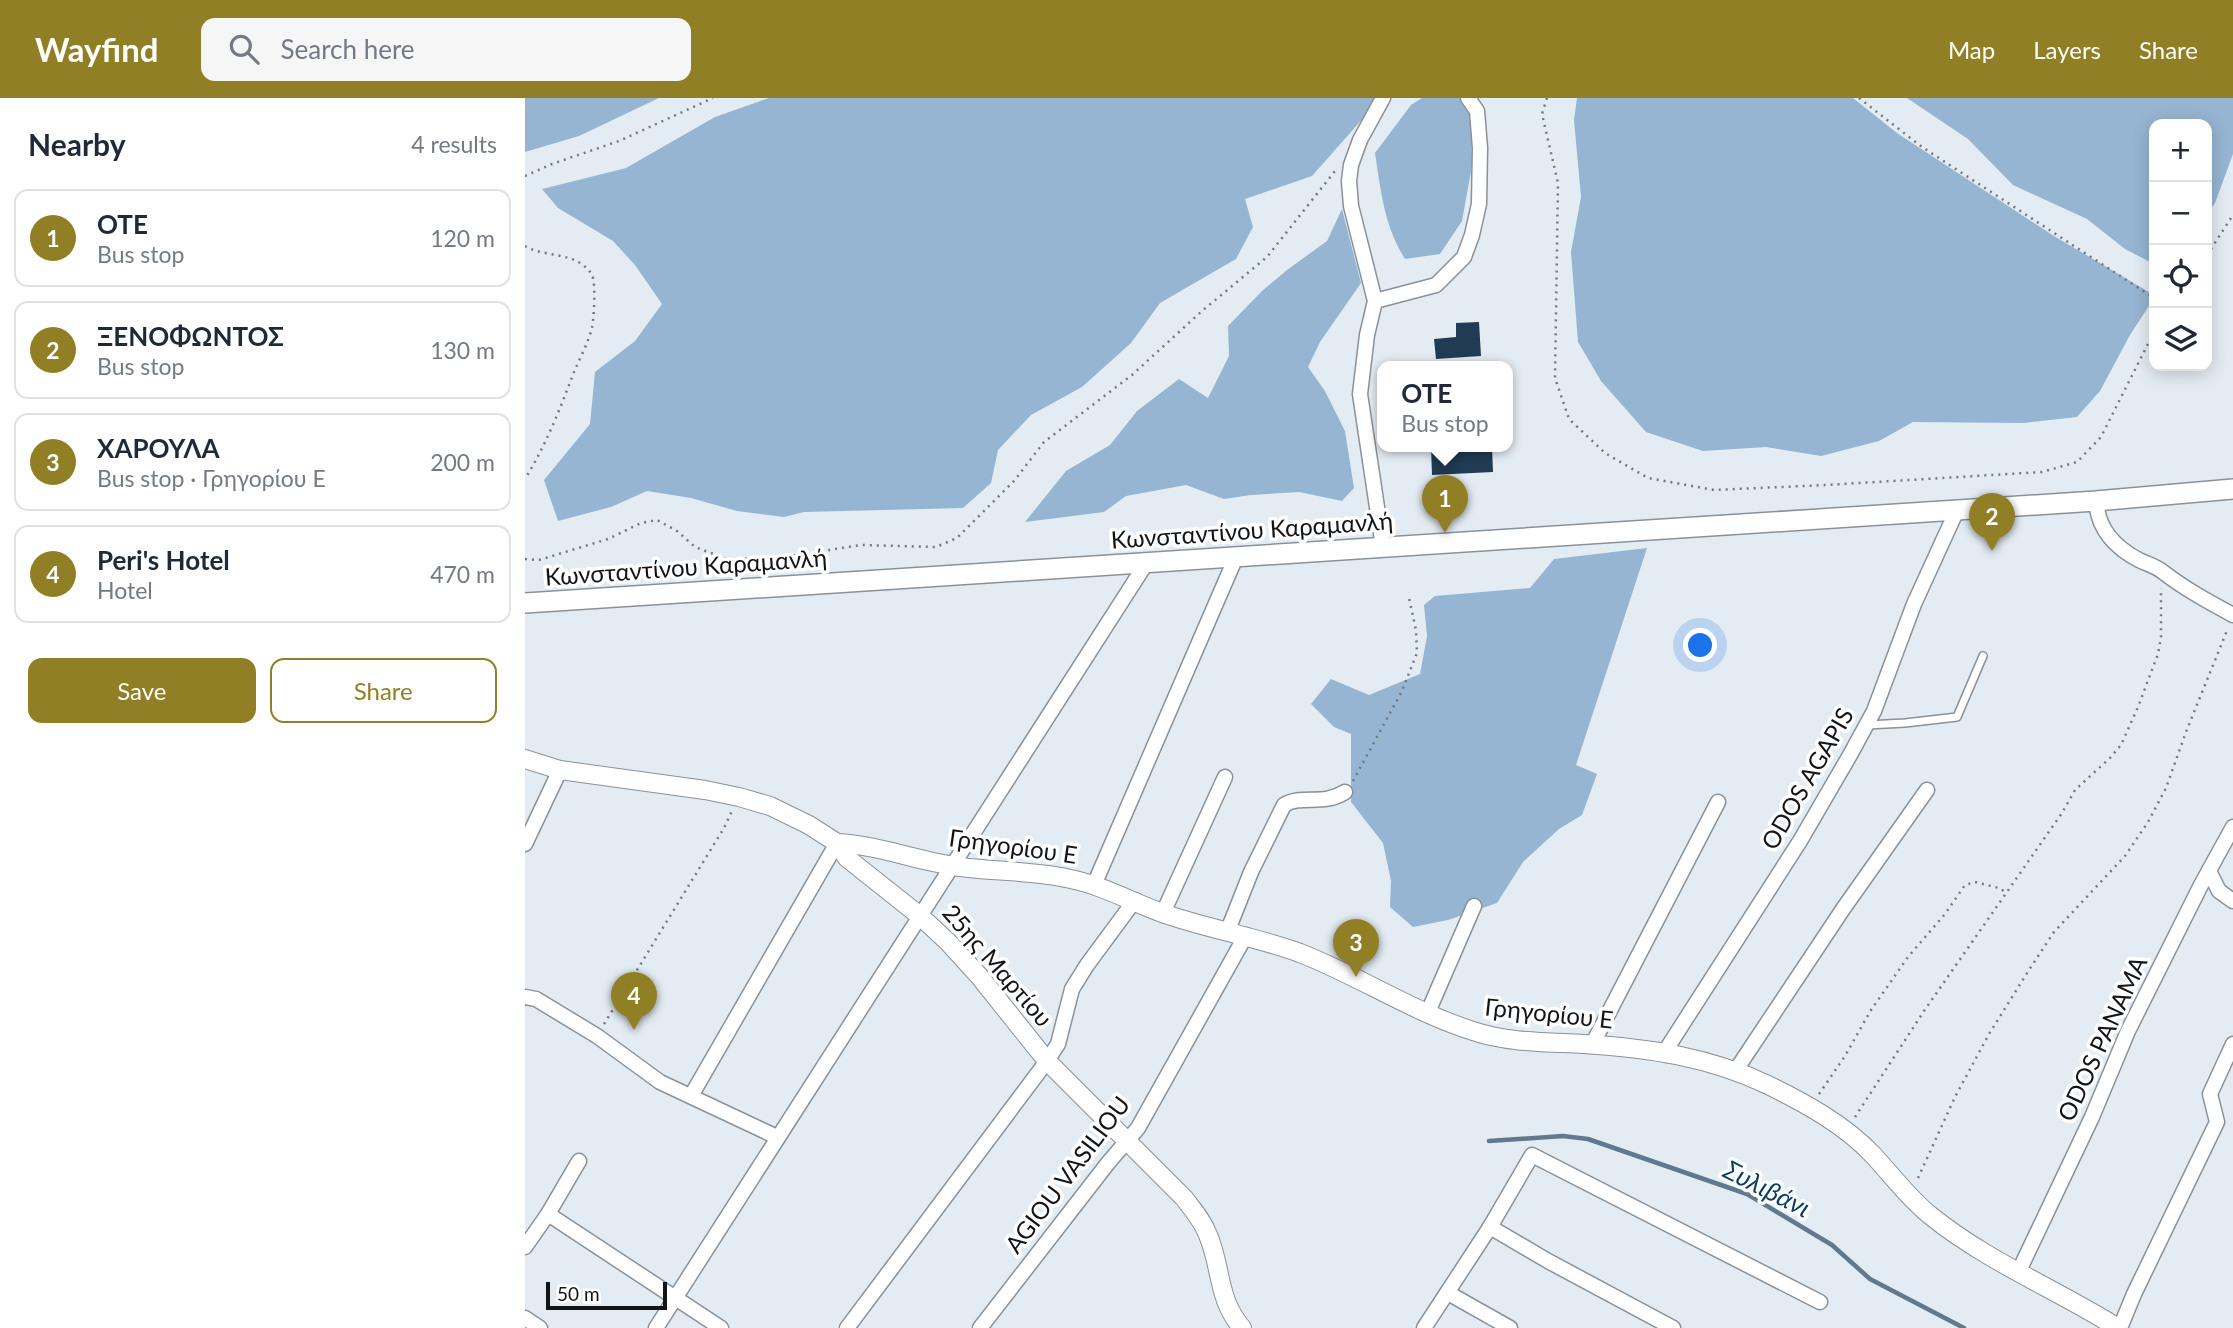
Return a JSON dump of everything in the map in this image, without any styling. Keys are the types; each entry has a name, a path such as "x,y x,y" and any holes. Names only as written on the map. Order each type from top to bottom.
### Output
{"main road":[{"name":"Κωνσταντίνου Καραμανλή","path":"525,603 2096,501 2233,489"}],"street":[{"path":"1383,98 1360,140 1351,165 1349,181 1351,206 1375,301 1367,335 1360,394 1383,547"},
{"path":"1375,301 1436,285 1464,257 1479,204 1480,148 1477,111 1468,98"},
{"path":"2096,501 2101,525 2109,538 2136,558 2162,570 2173,582 2233,615"},
{"name":"ODOS AGAPIS","path":"1664,1052 1800,841 1874,711 1913,604 1957,510"},
{"path":"1094,885 1236,556"},
{"path":"656,1328 1147,562"},
{"name":"25ης Μαρτίου","path":"525,759 560,770 739,797 769,806 809,825 837,843 847,858 948,942 1047,1060 1198,1216 1209,1236 1221,1290 1232,1316 1242,1328"},
{"path":"525,845 560,770"},
{"path":"1163,913 1225,776"},
{"path":"1736,1070 1843,909 1927,790"},
{"path":"1228,930 1251,873 1284,805 1292,800 1336,798 1345,792"},
{"path":"1593,1045 1718,802"},
{"name":"ODOS PANAMA","path":"2018,1273 2092,1117 2128,1031 2233,827"},
{"path":"691,1096 837,843"},
{"name":"Γρηγορίου Ε","path":"837,843 856,844 953,866 1063,877 1094,885 1163,913 1246,935 1311,958 1474,1032 1519,1040 1664,1052 1736,1070 1810,1108 1846,1132 1871,1152 1929,1215 1963,1239 2018,1273 2119,1328"},
{"path":"2209,871 2219,891 2233,901"},
{"path":"848,1328 1058,1044 1072,989 1135,900"},
{"path":"1428,1012 1474,906"},
{"name":"AGIOU VASILIOU","path":"980,1328 1138,1128 1246,935"},
{"path":"525,997 536,999 597,1036 660,1082 777,1137"},
{"path":"2119,1328 2217,1122 2210,1094 2233,1044"},
{"path":"1424,1328 1490,1227 1532,1155 1820,1302"},
{"path":"525,1247 579,1161"},
{"path":"548,1214 721,1328"},
{"path":"1490,1227 1673,1328"},
{"path":"1448,1293 1510,1328"},
{"path":"525,1318 540,1328"}],"lane":[{"path":"1866,725 1957,717 1983,656"}],"path":[{"path":"525,176 619,141 713,98"},
{"path":"1547,98 1542,114 1558,183 1555,378 1569,419 1605,453 1649,478 1714,490 2042,472 2077,462 2101,437 2149,342"},
{"path":"1859,98 1922,147 2149,295"},
{"path":"525,559 539,560 608,539 641,523 657,520 677,531 695,547 727,559 778,558 862,545 936,547 957,538 1014,481 1044,442 1132,375 1202,311 1267,257 1338,167 1351,165"},
{"path":"2212,247 2233,215"},
{"path":"525,246 533,251 559,255 583,265 593,276 594,295 593,326 557,418 525,479"},
{"path":"1846,1132 1924,1011 2062,813 2075,790 2121,745 2154,670 2158,654 2161,637 2162,570"},
{"path":"1345,792 1359,773 1402,691 1417,653 1416,630 1409,598"},
{"path":"1910,1196 1955,1097 1989,1034 2029,970 2054,932 2125,856 2167,788 2233,615"},
{"path":"597,1036 724,828 739,797"},
{"path":"1810,1108 1845,1056 1871,1010 1908,957 1945,914 1965,885 1975,882 1999,888 2007,893"}],"shaded area":[{"path":"525,98 659,98 579,136 525,152"},
{"path":"769,98 1381,98 1312,176 1245,199 1253,227 1236,259 1160,303 1131,343 1082,387 1031,415 998,450 991,483 963,508 804,512 784,517 737,511 691,498 647,491 611,507 558,521 544,480 590,424 595,372 635,341 662,304 635,265 613,241 558,208 542,189 626,168 715,117"},
{"path":"1422,98 1467,98 1471,118 1472,166 1462,221 1440,254 1405,259 1388,221 1375,153 1411,105"},
{"path":"1577,98 1853,98 1897,133 2054,236 2149,292 2149,306 2100,391 2077,417 2023,423 1913,422 1879,441 1821,456 1766,447 1703,451 1646,432 1601,381 1578,342 1571,252 1581,197 1574,120"},
{"path":"1907,98 2233,98 2233,154 2212,208 2212,119 2149,119 2149,261 2125,249 2087,219 2013,185 1968,139"},
{"path":"1342,209 1361,283 1320,342 1308,367 1325,391 1345,431 1354,488 1342,501 1299,492 1224,499 1186,485 1126,496 1104,512 1025,522 1066,471 1110,445 1137,411 1179,379 1208,398 1229,356 1228,326 1262,291 1327,241"},
{"path":"1647,548 1576,765 1597,774 1582,815 1559,829 1523,862 1497,903 1448,920 1413,927 1390,907 1391,881 1383,843 1351,802 1351,734 1334,727 1311,704 1331,679 1369,695 1420,674 1427,636 1424,605 1435,596 1530,588 1554,559"}],"building":[{"path":"1479,322 1481,356 1436,359 1434,339 1456,337 1456,323"},
{"path":"1431,452 1492,452 1493,472 1432,475"}],"waterway":[{"name":"Συλιβάνι","path":"1489,1141 1563,1136 1588,1139 1747,1194 1832,1245 1870,1279 1964,1328"}],"place":[{"name":"ΟΤΕ","path":"1445,533"},
{"name":"ΞΕΝΟΦΩΝΤΟΣ","path":"1992,551"},
{"name":"ΧΑΡΟΥΛΑ","path":"1356,977"},
{"name":"Peri's Hotel","path":"634,1030"}]}
